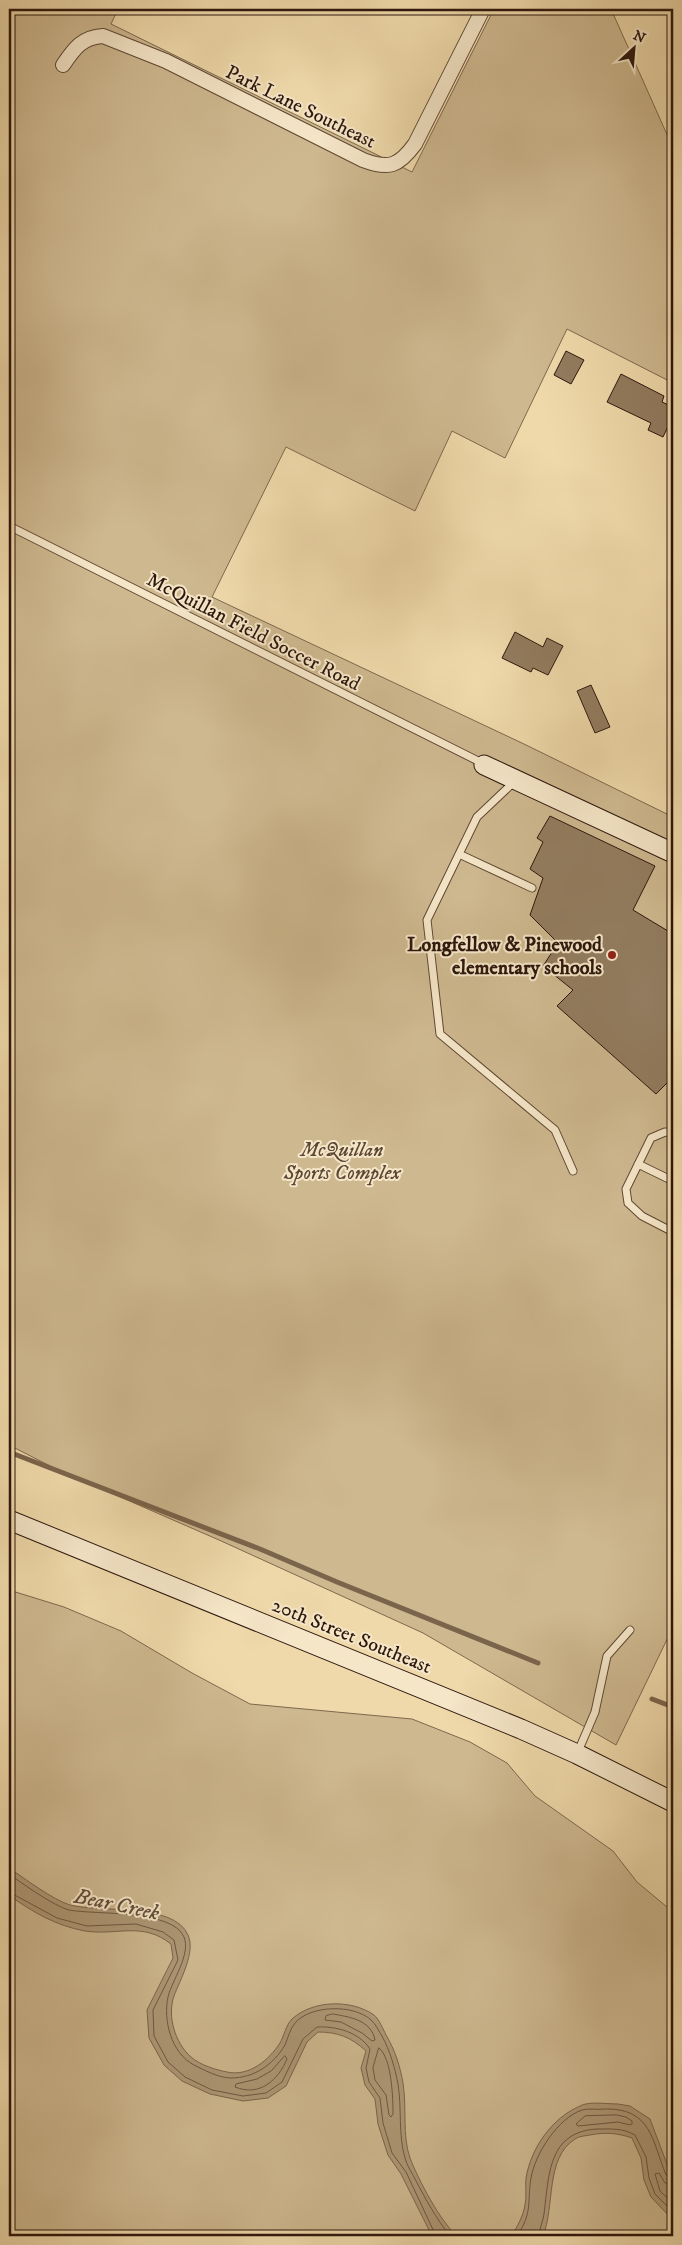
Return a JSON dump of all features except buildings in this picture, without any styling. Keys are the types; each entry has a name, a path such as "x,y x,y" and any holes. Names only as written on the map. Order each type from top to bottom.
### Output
{"street":[{"name":"Park Lane Southeast","path":"63,66 82,41 92,36 103,36 166,61 363,160 388,166 399,162 416,144 482,9"},
{"path":"484,765 673,853"},
{"name":"20th Street Southeast","path":"9,1520 453,1700 577,1754 673,1802"}],"lane":[{"name":"McQuillan Field Soccer Road","path":"9,526 484,765"},
{"path":"516,780 476,817 427,920 440,1034 555,1130 573,1171"},
{"path":"459,854 532,888"},
{"path":"673,1133 665,1132 651,1138 626,1189 628,1203 642,1216 673,1232"},
{"path":"638,1164 673,1181"},
{"path":"577,1754 595,1712 607,1656 630,1630"}],"green space":[{"name":"McQuillan Sports Complex","path":"9,9 118,9 111,24 412,172 494,9 611,9 673,148 673,383 567,329 505,458 452,431 415,511 286,447 212,597 524,744 673,817 673,1627 616,1745 423,1633 219,1540 56,1469 9,1445"},
{"path":"9,1590 64,1607 121,1631 192,1673 250,1704 412,1719 470,1742 507,1763 535,1796 613,1851 637,1882 673,1912 673,2236 9,2236"}],"water":[{"path":"9,1868 47,1894 70,1905 152,1913 168,1918 180,1925 188,1935 190,1949 189,1958 174,1996 171,2012 172,2020 177,2037 185,2051 195,2060 208,2067 235,2073 251,2070 258,2066 280,2043 292,2019 310,2008 321,2005 343,2004 354,2006 374,2015 397,2058 403,2083 405,2131 410,2158 430,2199 450,2229 457,2236 432,2236 401,2174 388,2155 378,2124 375,2099 365,2085 361,2068 366,2051 360,2046 344,2036 318,2032 307,2042 286,2086 268,2098 243,2101 210,2094 182,2081 164,2065 149,2038 147,2010 173,1958 171,1944 150,1933 139,1931 85,1931 45,1918 9,1895"},
{"path":"584,2104 630,2106 650,2119 673,2180 673,2220 651,2197 644,2180 641,2158 632,2138 606,2133 577,2138 566,2147 559,2158 552,2184 547,2224 543,2236 511,2236 520,2221 524,2209 526,2178 529,2167 544,2135 560,2118"}],"waterway":[{"path":"9,1452 260,1549 538,1663"},
{"path":"652,1699 673,1707"}],"place":[{"name":"Longfellow & Pinewood elementary schools","path":"612,955"}],"water label":[{"name":"Bear Creek","path":"117,1904"}]}
